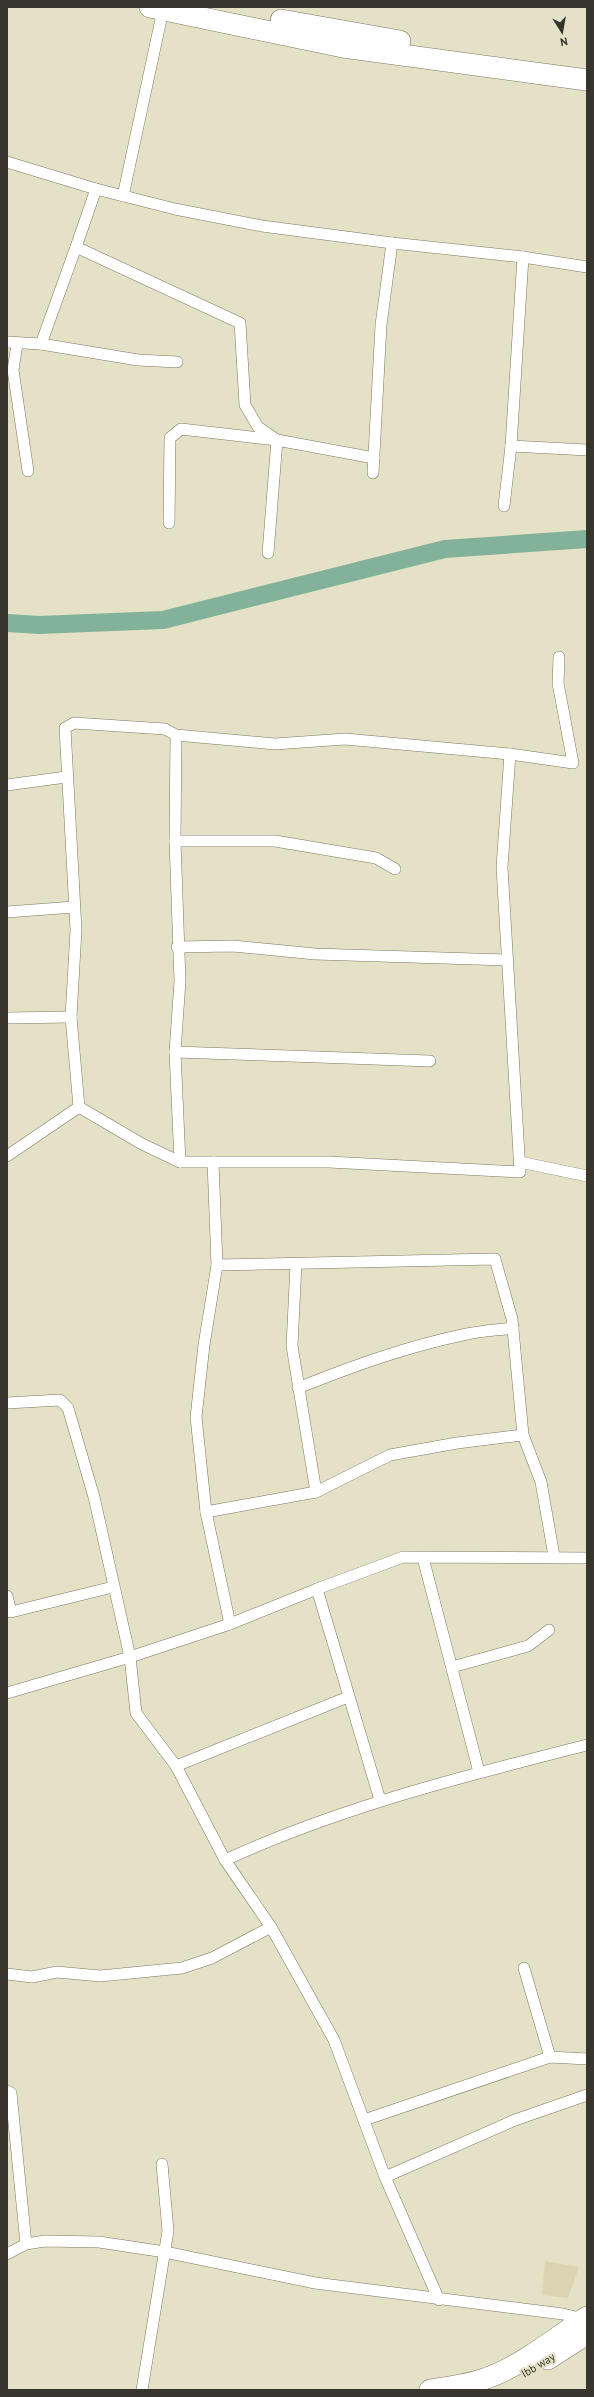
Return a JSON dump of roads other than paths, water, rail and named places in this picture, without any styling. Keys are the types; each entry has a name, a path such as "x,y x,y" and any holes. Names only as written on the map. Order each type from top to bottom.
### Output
{"highway":[{"path":"215,7 342,32 587,68"},
{"path":"157,8 343,47 587,80"},
{"path":"430,2390 471,2384 510,2368 579,2322"},
{"name":"Ibb way","path":"485,2390 515,2378 579,2322"}],"street":[{"path":"123,196 157,8"},
{"path":"7,162 123,196 175,209 262,226 392,243 523,257 587,267"},
{"path":"41,344 96,189"},
{"path":"373,473 381,325 392,243"},
{"path":"76,247 240,323 245,404 258,427 278,440"},
{"path":"504,506 511,446 523,257"},
{"path":"28,471 13,370 12,343 41,344 138,360 177,362"},
{"path":"169,522 170,438 181,429 278,440 374,458"},
{"path":"268,553 278,440"},
{"path":"511,446 587,450"},
{"path":"79,1107 71,1017 76,930 66,777 65,728 74,723 165,729 176,735 275,744 345,739 510,754 573,763 558,683 558,657"},
{"path":"176,735 175,840 177,947 180,981 175,1052 180,1162"},
{"path":"79,1107 142,1144 180,1162 329,1162 520,1172 502,867 510,754"},
{"path":"7,785 66,777"},
{"path":"175,840 235,839 305,844 376,858 395,869"},
{"path":"7,912 74,907"},
{"path":"177,947 233,946 315,954 507,960"},
{"path":"7,1018 71,1017"},
{"path":"175,1052 430,1061"},
{"path":"7,1156 79,1107"},
{"path":"213,1162 216,1265 204,1345 196,1417 206,1512 230,1624"},
{"path":"520,1162 587,1176"},
{"path":"216,1265 296,1264 375,1260 432,1262 495,1259 513,1328 523,1435 541,1482 554,1556"},
{"path":"296,1264 292,1346 316,1492"},
{"path":"298,1388 372,1359 421,1345 470,1333 513,1328"},
{"path":"7,1403 60,1400 68,1408 94,1497 130,1657 136,1712 176,1766 225,1860 271,1927 334,2040 385,2177 439,2300"},
{"path":"206,1512 316,1492 390,1455 457,1443 523,1435"},
{"path":"7,1693 130,1657 230,1624 317,1589 404,1557 554,1556 587,1558"},
{"path":"423,1558 479,1772"},
{"path":"7,1596 12,1612 114,1586"},
{"path":"317,1589 348,1698 380,1800"},
{"path":"452,1668 528,1646 549,1630"},
{"path":"176,1766 348,1698"},
{"path":"225,1860 274,1838 380,1800 479,1772 587,1745"},
{"path":"7,1974 32,1977 57,1972 100,1976 182,1968 212,1958 271,1927"},
{"path":"524,1968 550,2057"},
{"path":"364,2120 550,2057 587,2059"},
{"path":"7,2091 11,2093 26,2244"},
{"path":"385,2177 515,2120 587,2095"},
{"path":"142,2390 166,2252 168,2231 162,2164"},
{"path":"7,2254 26,2244 45,2241 99,2242 166,2252 315,2284 439,2300 579,2322"}],"waterway":[{"path":"7,623 39,625 163,620 445,549 587,539"}]}
